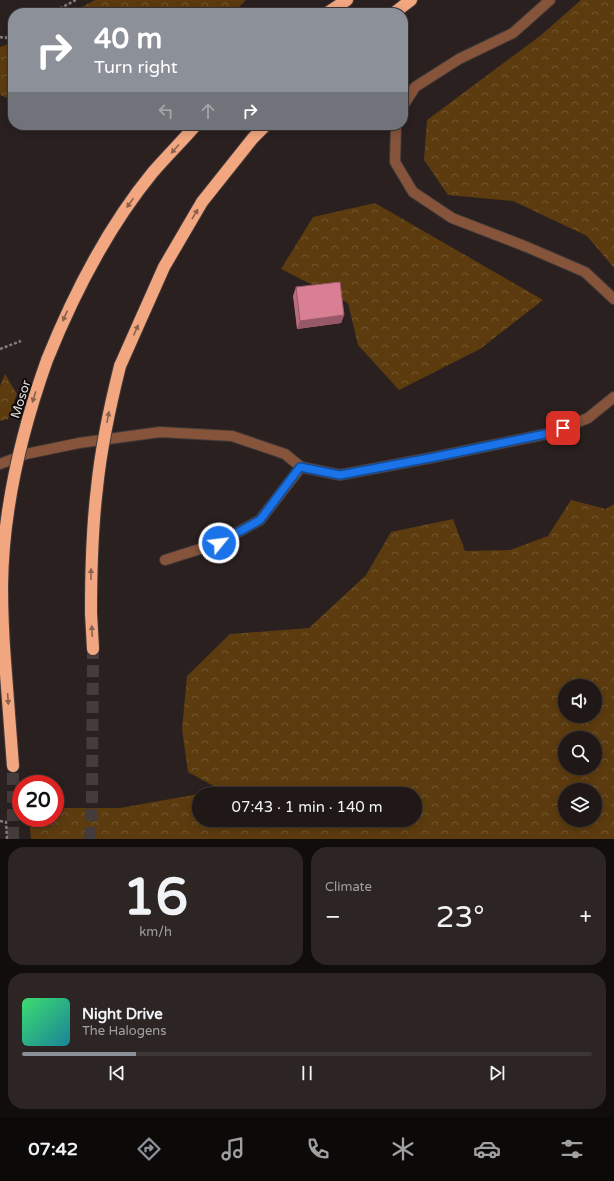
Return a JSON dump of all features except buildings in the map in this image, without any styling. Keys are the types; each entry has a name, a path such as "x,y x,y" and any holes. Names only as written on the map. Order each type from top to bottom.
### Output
{"highway":[{"path":"334,8 346,0"},
{"path":"400,8 410,0"},
{"name":"Mosor","path":"13,766 2,623 4,546 8,508 15,470 34,396 60,327 92,263 131,201 153,172 191,130"},
{"path":"93,649 91,571 96,488 110,406 120,366 164,267 202,202 252,138 261,130"}],"lane":[{"path":"408,98 415,87 460,59 513,33 550,0"},
{"path":"396,130 395,162 413,192 452,218 527,247 585,272 614,299"},
{"path":"0,464 26,454 79,443 160,432 232,436 284,454 300,467 340,475 550,433 588,418 614,397"},
{"path":"165,560 219,543 260,520 300,467"}],"path":[{"path":"61,8 76,0"},
{"path":"0,37 8,38"},
{"path":"0,349 21,341"},
{"path":"0,821 6,822 7,839"}],"green space":[{"path":"95,0 246,0 238,8 80,8"},
{"path":"581,0 614,0 614,268 587,236 513,201 448,195 424,160 427,120 540,36"},
{"path":"8,44 8,98 0,95 0,47"},
{"path":"375,203 543,300 480,349 399,390 358,345 348,303 281,269 313,217"},
{"path":"5,374 17,394 8,419 0,421 0,386"},
{"path":"571,500 606,509 614,504 614,839 31,839 30,827 64,827 64,808 120,808 192,795 192,827 422,827 422,787 216,787 188,772 182,729 187,676 230,634 309,628 366,575 391,532 453,519 465,551 510,550 548,536"}],"tunnel":[{"path":"90,839 92,798 93,649"},
{"path":"13,766 13,839"}],"route":[{"path":"219,543 260,520 300,467 340,475 550,433 563,428"}]}
